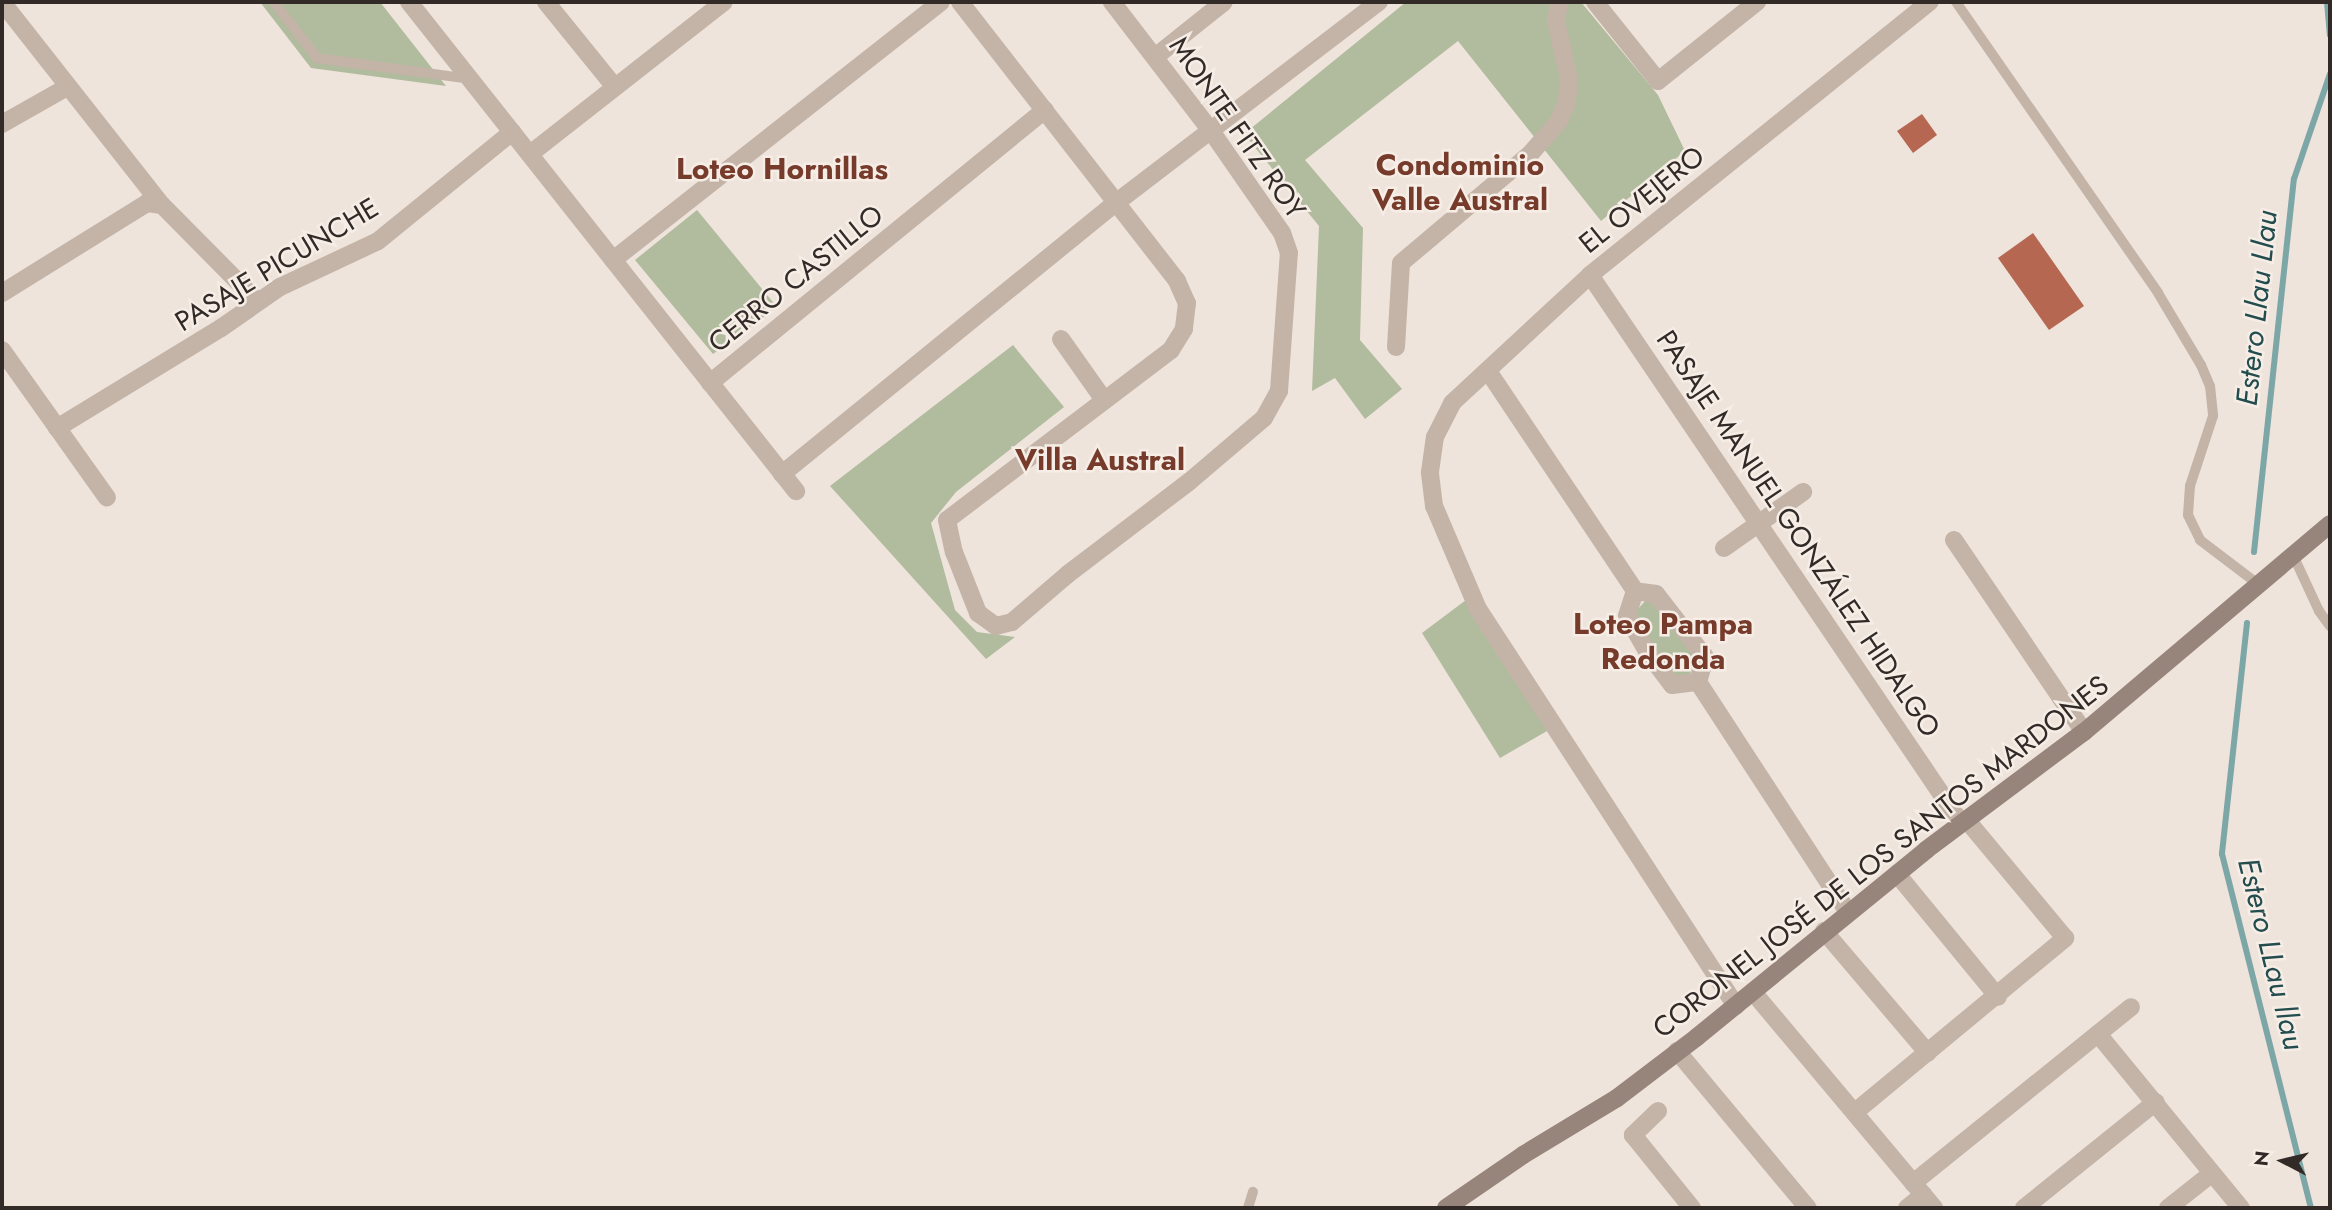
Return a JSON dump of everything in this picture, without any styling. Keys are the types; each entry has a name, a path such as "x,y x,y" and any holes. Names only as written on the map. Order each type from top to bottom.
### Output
{"street":[{"path":"2,2 154,204 258,302"},
{"path":"409,2 796,491"},
{"path":"546,2 614,86"},
{"path":"530,154 724,2"},
{"path":"614,260 941,2"},
{"path":"960,2 1177,281 1187,303 1184,329 1171,351 1104,400 1061,339"},
{"name":"MONTE FITZ ROY","path":"1104,400 947,520 954,552 978,613 996,626 1012,622 1068,574 1190,481 1264,418 1279,391 1289,253 1282,233 1211,131 1112,2"},
{"path":"1155,57 1224,2"},
{"path":"782,474 1117,202 1380,2"},
{"path":"1396,347 1401,263 1531,153 1559,121 1567,101 1569,79 1556,21 1559,2"},
{"path":"1595,2 1658,81 1757,2"},
{"name":"EL OVEJERO","path":"1735,1006 1478,609 1434,506 1430,472 1435,437 1452,403 1590,275 1930,2"},
{"path":"2,124 67,87"},
{"name":"CERRO CASTILLO","path":"710,383 1045,110"},
{"name":"PASAJE PICUNCHE","path":"57,428 280,287 378,241 512,132"},
{"path":"2,293 154,204"},
{"name":"PASAJE MANUEL GONZÁLEZ HIDALGO","path":"1590,275 1964,821 2065,938 1998,997"},
{"path":"2,350 107,498"},
{"path":"1488,371 1634,591 1656,594 1705,657 1698,682 1848,912"},
{"path":"1724,548 1803,492"},
{"name":"CORONEL JOSÉ DE LOS SANTOS MARDONES","path":"1446,1208 1522,1155 1617,1098 1964,821 2084,732 2330,524"},
{"path":"1954,540 2084,732"},
{"path":"1634,591 1627,616 1648,653 1672,685 1698,682"},
{"path":"1855,1112 1998,997 1897,874"},
{"path":"1824,931 1928,1054"},
{"path":"1753,992 1923,1196"},
{"path":"1907,1208 2131,1007"},
{"path":"2098,1034 2241,1208"},
{"path":"1677,1051 1808,1208"},
{"path":"2024,1208 2155,1102"},
{"path":"1658,1111 1633,1135 1692,1208"},
{"path":"2168,1208 2211,1174"}],"lane":[{"path":"274,2 317,58 470,79"},
{"path":"1956,2 2158,293 2201,365 2210,386 2213,416 2190,486 2188,515 2200,540 2259,584"},
{"path":"2293,555 2319,611 2330,626"},
{"path":"1248,1208 1253,1192"}],"green space":[{"path":"260,2 380,2 446,86 311,68"},
{"path":"1406,2 1581,2 1658,95 1685,151 1601,221 1458,41 1305,160 1363,228 1360,340 1402,389 1365,419 1335,378 1312,391 1319,226 1244,134"},
{"path":"697,210 777,307 713,354 635,260"},
{"path":"1013,345 1064,407 956,492 931,523 955,610 977,632 1015,637 986,659 830,486"},
{"path":"1648,598 1697,658 1697,666 1686,678 1673,676 1634,622 1635,612"},
{"path":"1466,600 1554,727 1500,758 1422,633"}],"building":[{"path":"1922,114 1937,135 1913,153 1897,131"},
{"path":"2033,233 2084,306 2049,330 1998,258"}],"waterway":[{"name":"Estero Llau Llau","path":"2327,2 2330,35"},
{"name":"Estero Llau Llau","path":"2254,552 2294,179 2330,74"},
{"name":"Estero LLau llau","path":"2247,623 2222,854 2311,1208"}],"district":[{"name":"Loteo Hornillas","path":"782,169"},
{"name":"Condominio Valle Austral","path":"1460,182"},
{"name":"Villa Austral","path":"1100,460"},
{"name":"Loteo Pampa Redonda","path":"1663,641"}]}
